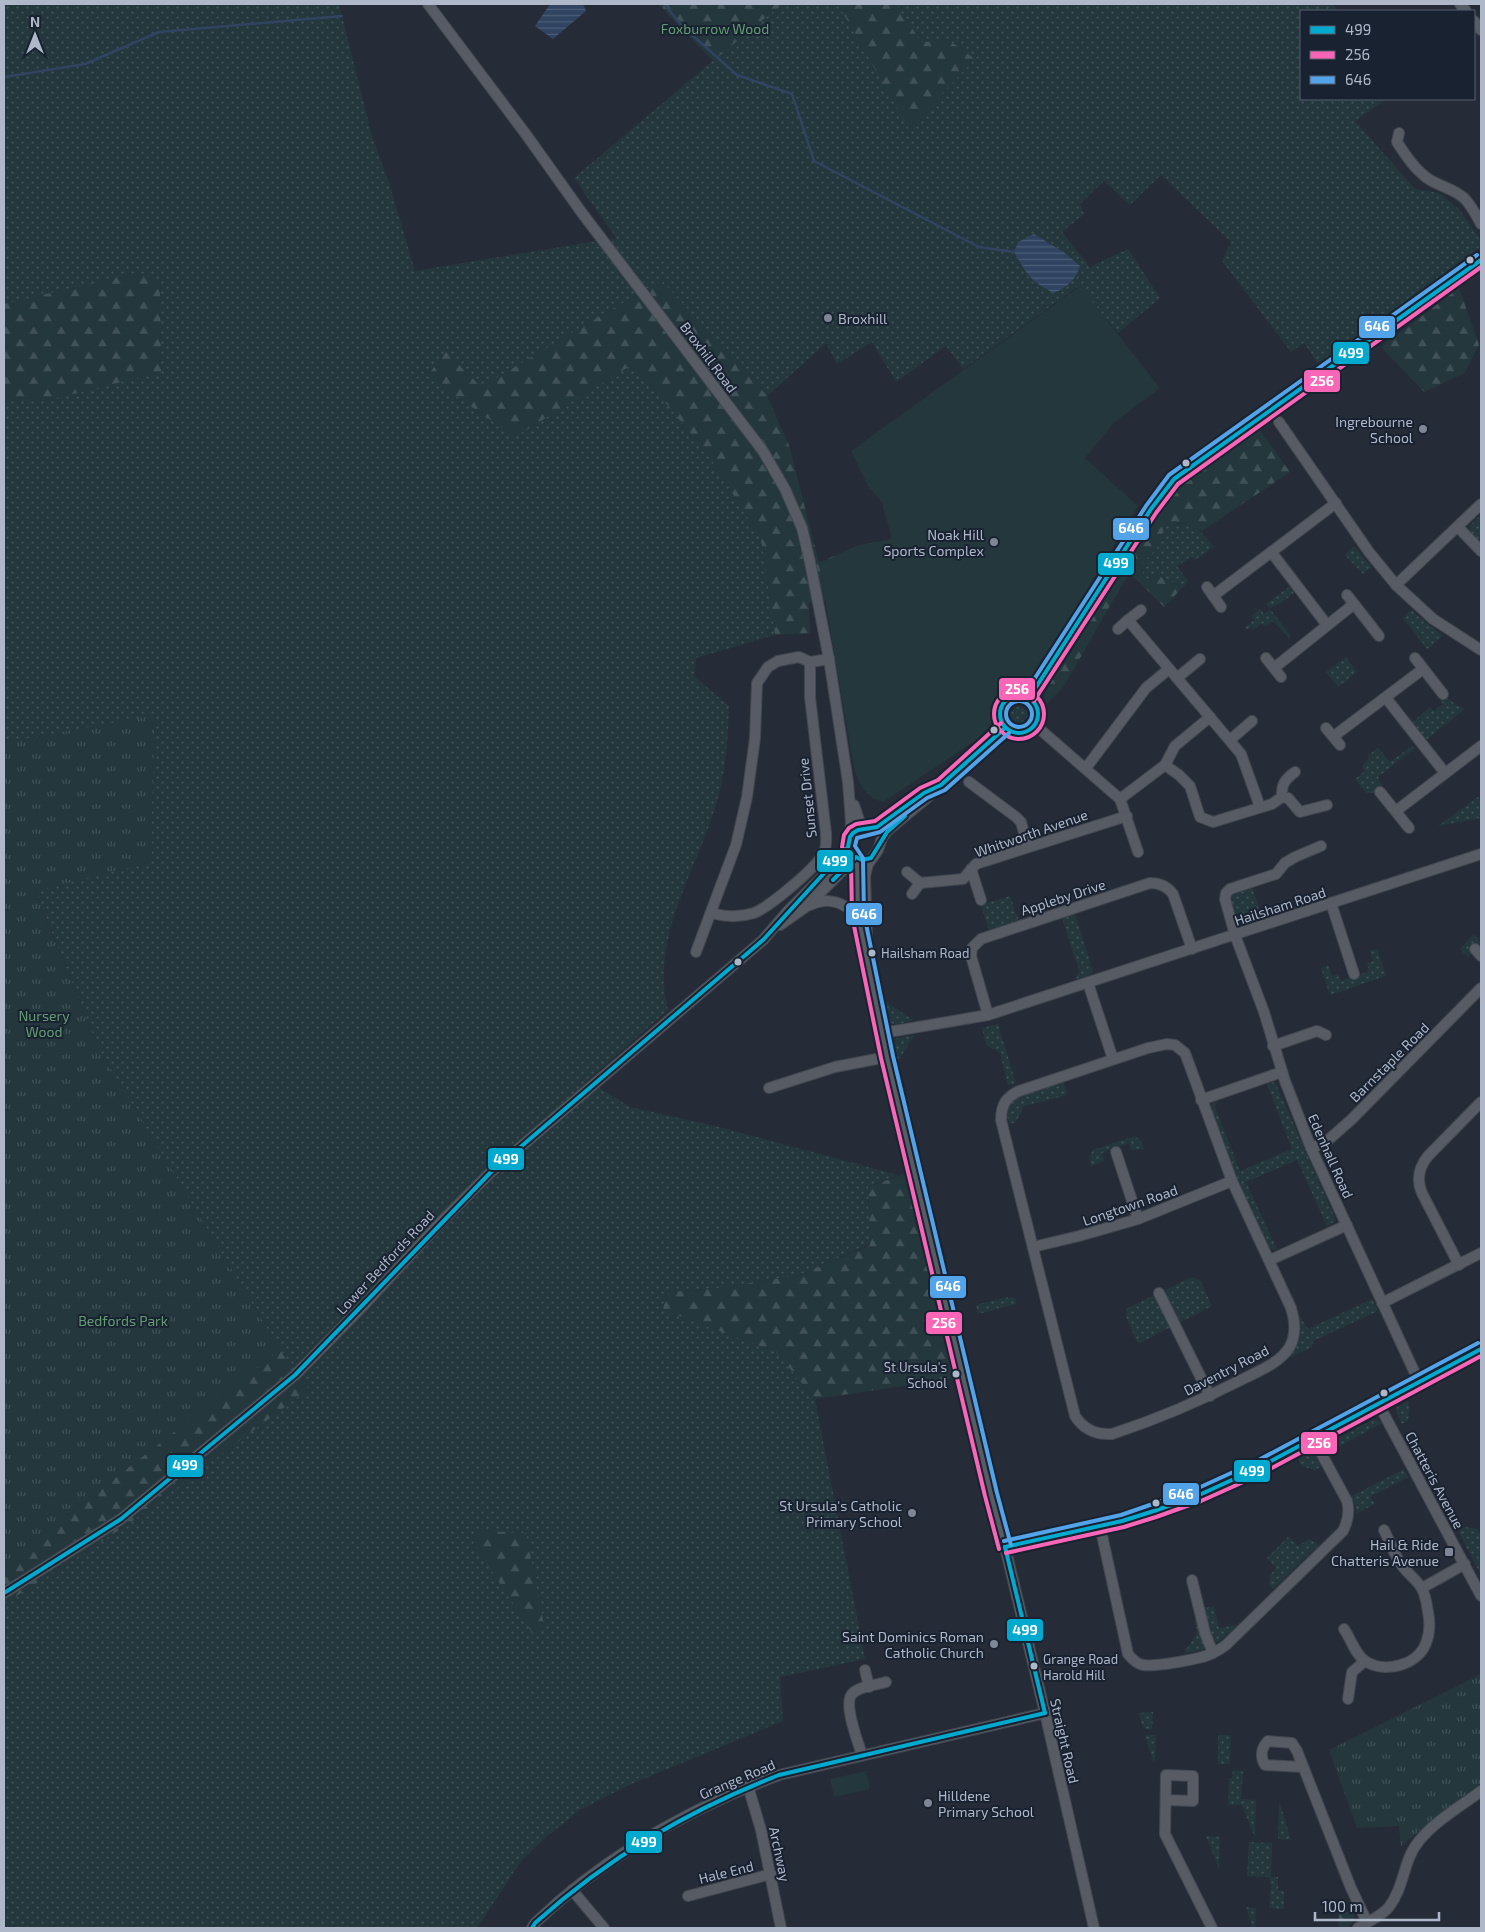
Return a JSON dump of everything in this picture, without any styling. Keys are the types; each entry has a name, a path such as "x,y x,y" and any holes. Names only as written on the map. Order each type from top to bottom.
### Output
{"street":[{"name":"Broxhill Road","path":"428,4 525,133 582,213 763,451 785,490 802,528 828,659 848,782 851,822 849,842"},
{"path":"1399,133 1397,142 1407,158 1430,180 1455,191 1465,199 1472,207 1481,224"},
{"path":"1029,698 1150,509 1174,479 1481,260"},
{"path":"1279,422 1369,552 1396,586 1433,619 1481,650"},
{"path":"1213,596 1336,503"},
{"path":"1396,586 1481,504"},
{"path":"1458,527 1481,551"},
{"path":"1272,553 1327,625"},
{"path":"1207,587 1221,607"},
{"path":"1347,594 1379,636"},
{"path":"1274,668 1354,604"},
{"path":"1118,629 1140,610"},
{"path":"1128,620 1241,754 1260,808"},
{"path":"696,952 736,845 745,805 754,757 756,683 768,667 778,661 799,657 810,662 828,659"},
{"path":"1266,658 1281,677"},
{"path":"1415,658 1443,694"},
{"path":"1176,678 1200,659"},
{"name":"Sunset Drive","path":"712,909 715,914 727,916 753,913 766,907 796,882 824,854 826,833 810,696 810,662"},
{"path":"1086,768 1146,688 1169,669"},
{"path":"1334,736 1423,669"},
{"path":"1018,695 1029,698 1036,707 1038,714 1035,725 1023,733 1014,733 1005,728 1000,718 1002,705 1012,696 1018,695"},
{"path":"1386,698 1445,773"},
{"path":"1120,799 1165,765 1175,746 1210,717"},
{"path":"1230,740 1252,721"},
{"path":"1035,725 1120,799 1138,852"},
{"path":"866,948 866,876 872,857 878,850 888,830 1005,728"},
{"path":"1326,728 1340,745"},
{"path":"1396,811 1481,746"},
{"path":"1165,765 1190,786 1196,809 1203,820 1213,822 1272,804 1282,797 1288,798 1300,812 1327,805"},
{"path":"1282,797 1285,780 1295,772"},
{"name":"Broxhill Road","path":"848,782 856,812 867,830"},
{"path":"969,782 1021,822 1028,847"},
{"path":"872,857 862,860 856,858 849,842 858,830 877,828 924,794 941,785"},
{"path":"1380,792 1409,828"},
{"name":"Whitworth Avenue","path":"920,883 963,879 976,864 1126,816"},
{"path":"867,830 876,836 879,845"},
{"name":"Lower Bedfords Road","path":"773,930 786,912 822,877 849,842"},
{"name":"Edenhall Road","path":"1321,846 1294,857 1276,874 1228,891 1225,899 1235,935 1264,1012 1273,1046 1311,1148 1419,1382"},
{"name":"Hailsham Road","path":"883,1033 988,1016 1481,854"},
{"name":"Lower Bedfords Road","path":"4,1592 121,1520 295,1375 358,1312 438,1225 490,1173 773,930 807,906 856,858"},
{"name":"Straight Road","path":"856,858 860,932 866,948 887,1057 1045,1713 1094,1928"},
{"path":"971,869 981,900"},
{"path":"907,872 920,883 912,894"},
{"name":"Appleby Drive","path":"988,1016 972,964 972,948 976,943 981,939 1147,884 1160,884 1174,894 1192,949"},
{"path":"807,906 816,902 834,902 844,905 858,918"},
{"path":"1331,903 1354,974"},
{"path":"1088,983 1113,1059"},
{"name":"Barnstaple Road","path":"1311,1148 1326,1142 1352,1119 1481,988"},
{"path":"1273,1046 1317,1031 1326,1035"},
{"name":"Daventry Road","path":"1161,1045 1175,1045 1185,1053 1232,1181 1270,1260 1295,1320 1292,1344 1272,1364 1210,1396 1152,1421 1112,1434 1097,1434 1080,1424 1075,1416 1001,1120 1003,1104 1011,1094 1113,1059 1161,1045"},
{"path":"769,1088 835,1067 887,1057"},
{"path":"1201,1100 1282,1072"},
{"path":"1459,1265 1422,1193 1419,1184 1420,1170 1428,1156 1481,1102"},
{"path":"1116,1152 1138,1219"},
{"name":"Longtown Road","path":"1033,1247 1138,1219 1232,1181"},
{"path":"1270,1260 1347,1225"},
{"path":"1382,1303 1481,1253"},
{"path":"1159,1293 1210,1396"},
{"path":"1005,1547 1140,1516 1196,1496 1256,1469 1481,1349"},
{"name":"Chatteris Avenue","path":"1378,1404 1481,1596"},
{"path":"1100,1526 1128,1654 1142,1665 1152,1666 1203,1657 1213,1653 1226,1645 1343,1531 1347,1524 1349,1515 1347,1500 1313,1438"},
{"path":"1344,1629 1356,1651 1365,1661 1382,1666 1398,1666 1412,1660 1422,1651 1428,1639 1429,1621 1422,1588 1402,1566 1384,1530"},
{"path":"1422,1588 1465,1564"},
{"path":"1192,1580 1205,1633 1213,1653"},
{"path":"1348,1699 1352,1672 1365,1661"},
{"path":"865,1670 869,1687"},
{"path":"862,1755 849,1701 852,1693 886,1682"},
{"name":"Grange Road","path":"532,1928 535,1923 572,1890 628,1849 666,1826 748,1786 780,1775 1045,1713"},
{"path":"1303,1767 1351,1888 1367,1922"},
{"name":"Archway","path":"748,1786 761,1830 781,1928"},
{"path":"1358,1928 1388,1909 1399,1892 1410,1855 1418,1842 1441,1821 1481,1791"},
{"path":"1166,1800 1165,1834 1212,1928"},
{"name":"Hale End","path":"688,1896 771,1874"},
{"path":"572,1890 604,1928"}],"green space":[{"path":"4,4 339,4 372,136 390,186 415,271 617,239 574,178 780,4 1333,4 1337,10 1300,10 1300,100 1385,100 1355,121 1415,189 1439,193 1460,210 1481,241 1481,246 1319,365 1304,343 1291,352 1222,261 1231,242 1161,175 1130,205 1104,181 1080,204 1084,214 1062,232 1090,267 1128,249 1160,298 1118,333 1079,286 963,369 946,346 896,382 872,342 837,364 826,343 767,396 708,454 762,539 775,635 696,658 694,676 729,706 727,742 723,778 717,801 670,930 665,956 664,983 668,1010 586,1082 630,1107 719,1127 898,1175 868,1187 870,1244 799,1275 719,1288 666,1292 664,1310 776,1352 815,1399 865,1659 780,1677 783,1721 629,1785 580,1810 546,1837 521,1861 477,1928 4,1928 4,1593 295,1375 215,1242 260,1336 261,1372 4,1556 4,1071 113,1072 99,1049 35,890 151,862 155,716 4,743"},
{"name":"Foxburrow Wood","path":"659,4 782,4 713,61"},
{"path":"838,4 896,4 921,42 950,41 975,59 909,129"},
{"path":"139,272 160,283 161,372 49,400 4,401 4,304"},
{"path":"661,280 767,396 789,445 819,563 856,546 892,539 882,502 919,587 809,603 810,633 775,635 761,539 708,454 633,364 515,437 427,376 446,352 481,387"},
{"name":"Noak Hill Sports Complex","path":"1080,286 1160,388 1115,422 1085,458 1138,506 1038,672 1026,686 1013,691 1007,688 994,699 995,706 991,723 975,741 883,802 870,796 862,787 853,762 819,564 856,546 892,539 882,502 868,486 851,451"},
{"path":"1459,288 1479,345 1465,373 1424,392 1381,347"},
{"path":"1259,429 1290,472 1202,531 1182,523 1168,523 1162,533 1160,544 1142,564 1143,575 1147,579 1157,575 1183,587 1164,607 1131,574 1123,583 1064,686 1045,706 1044,694 1153,516 1183,484"},
{"path":"1481,515 1481,543 1471,533 1469,526"},
{"path":"1168,523 1184,524 1195,528 1214,547 1195,560 1191,557 1177,566 1188,581 1183,587 1157,575 1147,579 1143,575 1142,564 1160,544 1162,533"},
{"path":"1354,546 1372,567 1363,574 1345,555"},
{"path":"1289,587 1294,593 1282,602 1270,608 1266,604"},
{"path":"1260,609 1264,614 1270,609 1291,636 1289,638 1273,621 1265,627 1262,623 1253,630 1251,627 1246,630 1245,627 1254,620 1251,616"},
{"path":"1411,610 1443,636 1427,649 1403,618"},
{"path":"1346,657 1357,672 1338,687 1326,672"},
{"path":"1443,694 1456,705 1465,709 1426,740 1412,723 1430,707 1434,711 1443,704 1439,698"},
{"path":"1019,707 1025,710 1028,716 1025,722 1019,725 1013,722 1010,716 1013,710"},
{"name":"Bedfords Park","path":"155,715 152,862 35,891 99,1049 280,1350 4,1564 4,743"},
{"path":"1413,745 1415,748 1378,777 1382,785 1380,792 1366,793 1355,779 1365,771 1362,765 1369,759 1368,755 1378,748 1390,762"},
{"path":"1478,797 1481,802 1481,818 1438,826"},
{"path":"1252,886 1262,919 1238,925 1229,899 1233,892"},
{"path":"1010,896 1019,921 989,930 981,905"},
{"path":"1075,914 1093,971 1088,976 1076,979 1079,970 1062,918"},
{"path":"1474,934 1481,943 1468,957 1460,949"},
{"path":"1377,949 1386,976 1330,995 1321,968 1328,965 1332,976 1338,974 1341,981 1369,971 1367,963 1373,961 1370,951"},
{"path":"879,997 913,1020 896,1025 885,1021"},
{"path":"998,1024 1016,1083 1008,1085 1000,1053 986,1045 982,1028"},
{"path":"915,1035 898,1061 893,1060 890,1042 892,1039"},
{"path":"1275,1082 1335,1218 1334,1222 1327,1226 1297,1160 1246,1182 1277,1249 1271,1250 1240,1184 1209,1107 1217,1102 1215,1107 1240,1171 1292,1149 1267,1084"},
{"path":"1064,1083 1067,1095 1022,1107 1022,1111 1015,1123 1009,1124 1007,1109 1009,1103 1015,1098 1028,1092"},
{"path":"1135,1136 1141,1141 1144,1149 1131,1150 1129,1143 1102,1153 1104,1161 1091,1166 1089,1157 1093,1150"},
{"path":"907,1173 958,1378 815,1399 776,1352 663,1310 666,1292 719,1288 799,1275 870,1245 868,1187"},
{"path":"1192,1277 1200,1280 1212,1306 1138,1344 1126,1317 1126,1309"},
{"path":"1007,1297 1015,1297 1016,1304 978,1314 976,1305"},
{"path":"1372,1299 1378,1311 1313,1341 1312,1347 1289,1358 1287,1356 1299,1338 1299,1315 1308,1329"},
{"path":"280,1350 309,1389 127,1525 4,1604 4,1564"},
{"path":"1408,1401 1410,1407 1408,1420 1402,1424 1396,1412 1397,1407"},
{"path":"1374,1419 1382,1423 1329,1452 1326,1447 1329,1443"},
{"path":"1310,1452 1315,1454 1321,1466 1316,1470 1301,1466 1298,1459"},
{"path":"1404,1469 1408,1477 1370,1497 1375,1504 1357,1513 1352,1496"},
{"path":"1465,1527 1478,1529 1481,1535 1481,1575 1458,1531"},
{"path":"483,1531 526,1533 545,1630 532,1633 472,1540"},
{"path":"1288,1537 1298,1546 1309,1539 1319,1545 1273,1589 1269,1584 1270,1575 1276,1568 1267,1558"},
{"path":"1214,1606 1219,1628 1236,1625 1218,1642 1211,1640 1201,1609"},
{"path":"1199,1617 1206,1644 1203,1650 1184,1653 1197,1633 1194,1618"},
{"path":"1481,1674 1481,1783 1401,1846 1399,1826 1357,1828 1329,1750"},
{"path":"1153,1712 1152,1730 1144,1729 1138,1713"},
{"path":"1145,1735 1156,1735 1155,1761 1153,1761"},
{"path":"1218,1735 1231,1735 1230,1764 1218,1764"},
{"path":"1233,1770 1243,1771 1241,1799 1256,1800 1255,1838 1242,1805 1228,1805 1229,1778 1232,1778"},
{"path":"866,1771 870,1789 834,1797 830,1779"},
{"path":"1279,1801 1291,1840 1278,1839"},
{"path":"1206,1836 1220,1837 1219,1869"},
{"path":"1249,1842 1272,1843 1271,1877 1278,1877 1278,1890 1284,1891 1284,1909 1269,1908 1271,1882 1269,1877 1247,1876"},
{"path":"1246,1907 1256,1908 1255,1927 1252,1927"},
{"path":"1339,1912 1354,1912 1354,1920 1347,1928 1338,1928"}],"water":[{"path":"550,4 583,4 586,11 553,39 535,26"},
{"path":"1034,234 1065,253 1080,266 1076,276 1070,283 1054,293 1030,276 1014,252 1018,242"}],"waterway":[{"path":"664,4 682,26 737,75 792,94 814,161 979,247 1014,252"},
{"path":"4,77 85,64 159,32 342,16"}],"transit line":[{"name":"646","path":"1024,695 1146,506 1169,475 1477,255"},
{"name":"499","path":"1029,698 1151,509 1174,479 1481,260"},
{"name":"256","path":"1034,701 1156,513 1178,484 1481,267"},
{"name":"256","path":"1014,689 1024,689 1037,696 1044,709 1044,714 1044,719 1037,732 1024,739 1014,739 1005,735 998,728 994,719 994,709 998,700 1005,693 1014,689"},
{"name":"499","path":"1019,695 1026,696 1032,701 1037,707 1038,714 1037,721 1032,727 1026,732 1019,733 1012,732 1006,727 1001,721 1000,714 1001,707 1006,701 1012,696 1019,695"},
{"name":"646","path":"1019,701 1028,705 1032,714 1028,723 1019,727 1010,723 1006,714 1010,705 1019,701"},
{"name":"256","path":"999,1549 881,1058 852,916 851,862 842,847 844,835 849,828 856,824 875,821 920,788 938,780 1001,723"},
{"name":"499","path":"4,1593 121,1519 295,1375 490,1173 763,940 848,847 853,833 858,830 877,827 924,793 941,785 1005,728"},
{"name":"646","path":"1009,733 945,790 927,798 880,832 857,838 855,846 863,858 864,914 893,1056 1011,1545"},
{"name":"499","path":"833,880 856,857 862,860 871,858 887,832 905,816"},
{"name":"646","path":"1004,1541 1121,1515 1196,1489 1253,1463 1478,1343"},
{"name":"499","path":"1005,1547 1122,1521 1199,1495 1256,1469 1481,1349"},
{"name":"256","path":"1006,1553 1124,1527 1201,1501 1259,1475 1481,1356"},
{"name":"499","path":"1005,1547 1045,1713"},
{"name":"499","path":"532,1928 535,1923 563,1899 620,1857 681,1820 745,1789 779,1775 1045,1713"}],"place":[{"name":"Broxhill","path":"828,318"},
{"name":"Ingrebourne School","path":"1423,429"},
{"name":"Noak Hill Sports Complex","path":"994,542"},
{"name":"Hailsham Road","path":"872,953"},
{"name":"St Ursula's School","path":"956,1374"},
{"name":"St Ursula's Catholic Primary School","path":"912,1513"},
{"name":"Hail & Ride Chatteris Avenue","path":"1449,1552"},
{"name":"Saint Dominics Roman Catholic Church","path":"994,1644"},
{"name":"Grange Road Harold Hill","path":"1034,1666"},
{"name":"Hilldene Primary School","path":"928,1803"}],"park label":[{"name":"Nursery Wood","path":"44,1024"}]}
